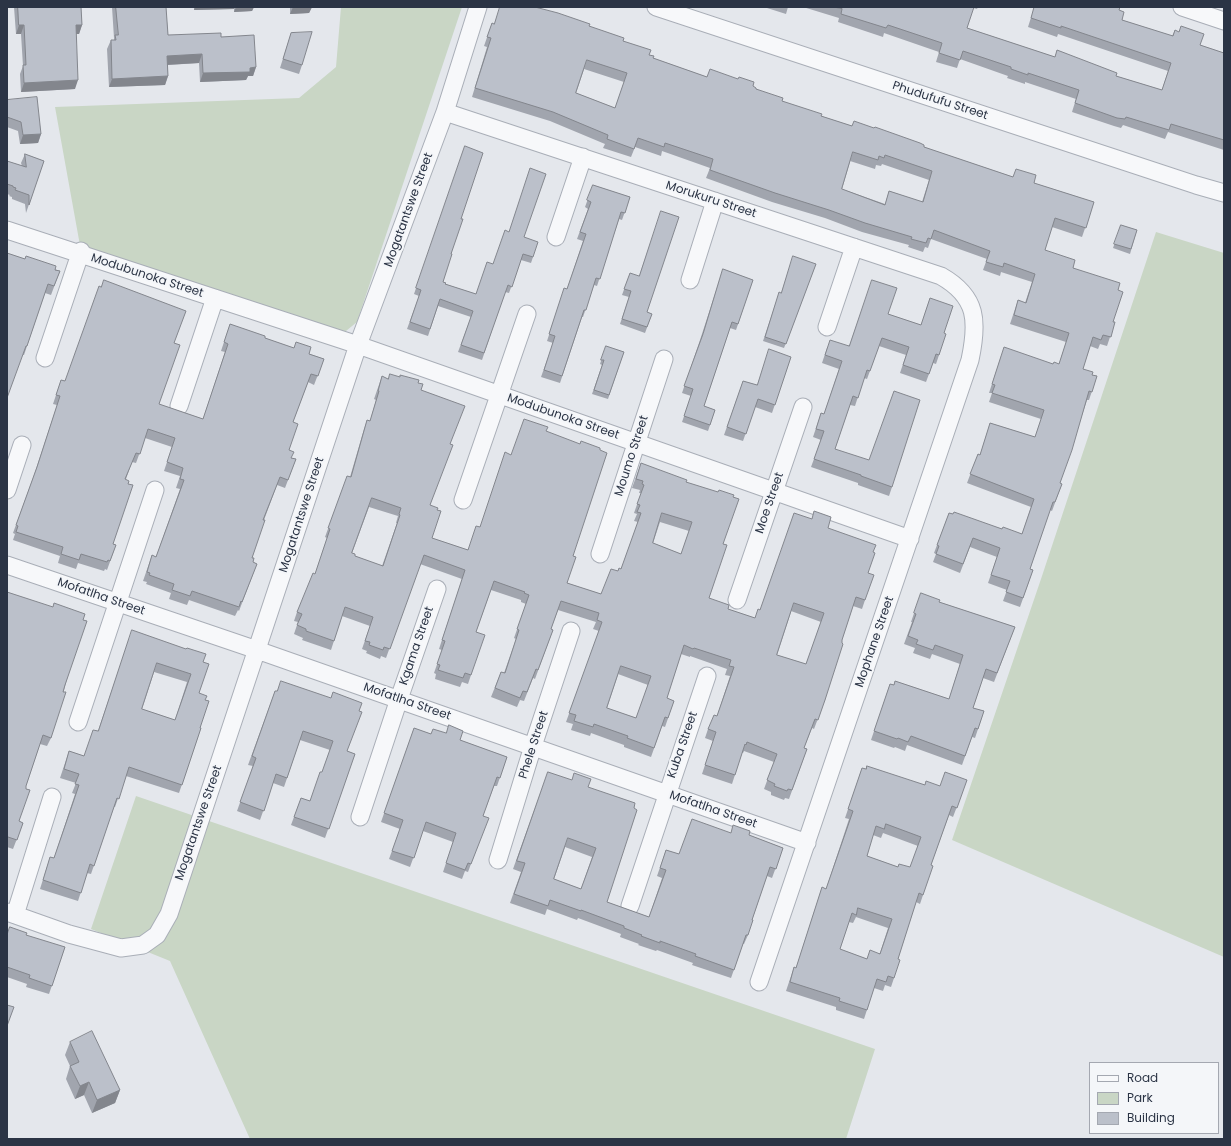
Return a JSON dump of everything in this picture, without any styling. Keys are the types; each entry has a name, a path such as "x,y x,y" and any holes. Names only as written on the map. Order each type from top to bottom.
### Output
{"street":[{"name":"Mogatantswe Street","path":"11,913 69,934 121,948 143,945 157,935 169,914 358,345 445,112 478,7"},
{"name":"Phudufufu Street","path":"656,7 1196,186 1224,193"},
{"path":"1182,7 1224,21"},
{"name":"Morukuru Street","path":"445,112 941,276 960,289 968,300"},
{"path":"556,237 584,158"},
{"path":"690,280 715,201"},
{"name":"Modubunoka Street","path":"7,230 80,252 358,345 910,539"},
{"path":"827,327 854,247"},
{"name":"Modubunoka Street","path":"45,358 80,252"},
{"name":"Modubunoka Street","path":"179,406 215,298"},
{"name":"Mophane Street","path":"759,982 970,360 975,330 974,315 968,300"},
{"path":"463,500 527,314"},
{"name":"Moumo Street","path":"600,554 664,359"},
{"name":"Moe Street","path":"737,600 803,407"},
{"path":"7,490 22,445"},
{"path":"78,722 155,490"},
{"name":"Mofatlha Street","path":"7,566 117,602 399,699 807,843"},
{"name":"Kgama Street","path":"360,817 437,589"},
{"name":"Phele Street","path":"498,860 533,746 571,631"},
{"name":"Kuba Street","path":"630,906 707,676"},
{"path":"11,913 52,797"}],"green space":[{"path":"341,7 462,7 357,322 346,331 326,332 81,251 55,107 299,98 336,67"},
{"path":"1156,232 1224,253 1224,957 952,840 1041,579"},
{"path":"136,796 875,1049 846,1139 250,1139 170,961 91,929"}],"building":[{"path":"18,7 81,7 82,25 76,25 78,80 24,83 23,65 26,65 24,25 19,25"},
{"path":"116,7 166,7 168,35 221,33 221,37 254,35 256,67 250,68 250,72 203,73 202,54 167,56 168,76 112,79 111,40 116,40 115,35 118,35"},
{"path":"500,7 535,7 558,13 624,38 623,41 651,50 649,55 654,56 653,58 707,77 710,69 738,79 739,77 754,82 753,86 756,89 783,98 782,101 822,114 821,116 852,126 854,121 874,128 875,127 920,143 924,145 924,147 1013,177 1016,169 1036,175 1034,183 1094,202 1086,228 1055,218 1045,250 1075,260 1073,268 1120,283 1118,290 1123,292 1113,322 1115,322 1111,337 1103,335 1101,340 1093,337 1083,369 1093,372 1092,375 1097,376 1092,392 1089,391 1072,450 1060,483 1062,484 1055,502 1053,502 1030,569 1033,570 1023,598 1006,592 1010,581 991,575 1000,548 973,538 963,564 936,554 939,546 937,545 949,513 953,514 954,512 1002,529 1003,527 1022,534 1034,499 970,474 978,454 980,455 990,423 1035,437 1044,410 992,393 995,385 992,384 1004,347 1053,364 1054,362 1059,364 1069,333 1014,315 1018,300 1026,303 1035,274 1004,263 1003,267 986,262 990,251 934,230 931,239 928,238 926,243 911,239 912,237 865,223 710,170 713,159 665,143 664,147 638,138 634,149 607,139 608,135 553,112 475,88 491,38 487,37 492,23 494,24","holes":["587,60 627,73 615,108 576,93","853,152 878,160 879,156 884,158 885,155 932,171 923,202 889,191 885,205 842,189"]},
{"path":"834,7 974,7 967,28 1055,57 1057,50 1117,73 1116,76 1162,90 1171,63 1061,26 1061,28 1031,18 1034,7 1120,7 1119,10 1124,12 1122,20 1173,36 1175,30 1179,32 1181,26 1204,34 1200,45 1224,53 1224,140 1171,124 1169,130 1126,117 1125,119 1117,118 1075,103 1079,90 1028,73 1028,75 1011,69 1011,67 963,51 960,60 939,53 942,43 888,25 886,28 841,14 842,9"},
{"path":"312,32 302,65 283,59 291,33"},
{"path":"37,97 41,134 23,135 21,122 7,117 7,100"},
{"path":"465,146 483,153 461,219 463,219 443,282 446,283 445,284 476,294 487,262 493,264 505,230 509,232 530,168 546,174 524,237 538,242 533,257 523,254 512,287 508,285 484,353 461,345 473,311 440,299 430,329 410,322 421,290 416,288"},
{"path":"25,154 44,161 29,205 29,195 15,190 16,188 7,184 7,161 26,167"},
{"path":"593,185 630,197 625,213 621,212 600,279 596,278 562,376 544,370 555,336 549,334 564,288 567,289 586,234 580,232 591,202 587,200"},
{"path":"661,211 679,217 647,312 652,314 647,327 622,319 631,291 624,289 630,273 639,276"},
{"path":"1121,225 1137,230 1131,249 1114,244"},
{"path":"7,253 25,259 26,256 56,266 55,270 60,271 54,286 48,284 27,346 7,398"},
{"path":"793,256 816,264 786,344 765,337 779,292 781,293"},
{"path":"723,269 753,280 738,324 732,322 704,406 715,410 710,425 684,416 693,389 684,386 703,334"},
{"path":"104,280 186,311 174,343 180,345 159,404 203,419 228,344 224,342 230,324 294,348 296,342 311,347 309,354 324,359 318,376 311,374 293,422 298,424 289,450 294,452 291,458 296,459 288,480 280,477 263,520 265,520 252,558 254,558 253,562 257,564 239,607 192,591 190,596 172,590 174,584 149,575 150,573 147,572 152,555 156,557 184,480 180,479 183,468 167,462 175,438 148,429 140,454 136,453 125,479 129,481 128,484 133,485 113,544 116,545 110,561 108,560 107,562 81,554 79,560 61,554 63,547 16,532 18,526 16,525 60,396 56,395 61,380 65,381 99,286 101,287"},
{"path":"872,280 897,288 888,314 921,325 930,298 953,306 944,333 946,334 939,355 936,354 929,374 903,365 909,347 882,338 870,371 867,370 858,398 853,396 835,449 869,460 894,391 920,400 892,487 814,459 824,431 816,429 821,413 824,414 842,361 825,355 830,340 849,346"},
{"path":"606,346 624,352 609,395 594,390 604,360 601,360"},
{"path":"769,349 791,357 775,405 758,399 746,434 727,427 743,381 757,385"},
{"path":"390,374 419,380 418,383 423,384 421,390 465,406 450,444 453,445 430,505 441,511 432,538 468,550 476,526 480,527 505,452 511,455 524,419 548,427 546,431 580,444 581,441 600,448 600,450 607,453 573,556 576,557 567,583 601,594 611,569 618,571 619,568 621,569 641,513 637,512 640,505 637,504 644,485 642,484 643,481 636,479 641,463 687,480 686,482 718,492 719,490 734,495 733,497 739,499 723,544 727,545 709,598 729,605 728,609 755,618 758,609 760,610 794,513 812,519 814,511 831,517 828,528 876,545 873,552 875,553 868,573 874,575 865,600 856,597 825,700 818,720 815,719 804,748 807,749 792,790 788,789 787,791 774,786 775,784 767,780 777,754 747,742 735,775 705,765 716,732 708,729 714,715 717,716 734,667 729,666 731,660 694,648 693,649 684,645 667,698 674,701 668,718 665,717 654,748 627,738 628,736 594,724 593,727 574,721 576,715 569,713 602,622 597,620 599,613 561,601 551,629 553,630 538,670 536,669 527,692 523,691 520,698 495,688 501,672 505,673 519,630 517,629 529,595 524,593 525,592 494,581 476,632 485,635 471,675 465,673 463,678 438,670 440,665 437,664 445,641 442,640 465,570 424,555 390,649 384,647 383,650 369,645 370,642 365,641 373,617 345,607 334,641 306,631 306,629 297,625 302,614 297,612 313,573 315,574 330,529 328,528 347,476 351,477 367,420 370,421 382,376 388,379","holes":["372,498 401,508 383,566 355,556 355,554 352,553","662,513 692,522 681,554 653,543","794,603 824,613 806,664 777,655","621,666 651,676 636,718 607,708"]},
{"path":"7,592 53,607 54,603 85,614 83,620 87,621 65,685 63,692 66,692 51,738 43,735 26,786 26,789 30,790 19,821 23,823 17,840 7,838"},
{"path":"921,593 940,600 939,602 1015,627 997,673 986,669 973,708 984,711 978,729 975,728 965,756 911,736 908,742 874,731 890,684 894,685 895,681 949,699 963,655 935,645 933,650 916,644 918,640 908,636 916,614 914,613"},
{"path":"132,630 186,649 187,648 206,654 203,662 209,664 199,693 207,696 205,700 209,701 182,785 129,767 119,799 117,798 94,866 90,864 81,893 43,880 50,857 54,858 79,785 75,784 79,774 64,769 69,751 84,756 93,730 98,731","holes":["157,663 191,674 175,720 142,709"]},
{"path":"281,681 331,698 333,692 362,703 359,711 362,712 347,751 355,754 329,829 294,817 301,798 310,801 333,741 303,731 287,778 276,774 264,811 240,802 256,758 252,756 275,691 277,691"},
{"path":"449,725 463,731 460,740 507,757 500,778 497,777 483,816 489,818 471,864 468,863 465,870 446,863 456,833 426,822 414,858 392,851 403,820 384,813 414,728 431,734 433,729 446,733"},
{"path":"867,766 925,785 926,781 940,786 945,772 967,780 957,808 952,806 931,865 933,866 923,895 919,893 898,959 900,960 894,978 888,976 886,982 877,979 867,1010 839,1001 840,998 790,982 794,967 796,968 822,887 826,889 853,811 848,809 862,768 866,769","holes":["886,824 921,837 910,867 899,864 898,867 867,856 876,826 884,829","858,908 892,919 880,954 870,950 867,959 840,949 852,913 856,915"]},
{"path":"548,772 572,780 574,773 591,779 588,787 635,803 634,808 637,810 607,902 649,917 666,870 660,868 666,850 679,854 692,819 731,833 733,825 750,831 749,835 783,848 776,869 770,867 748,935 746,935 734,970 695,956 696,954 641,936 642,935 624,928 624,926 581,910 550,900 548,906 514,894 525,863 517,861","holes":["568,838 596,848 581,889 554,879"]},
{"path":"10,927 27,933 26,935 65,947 52,986 29,978 30,975 7,967 7,935"},
{"path":"7,1005 14,1007 7,1026"},
{"path":"92,1031 120,1090 97,1100 89,1082 80,1086 70,1066 79,1062 70,1042"}]}
